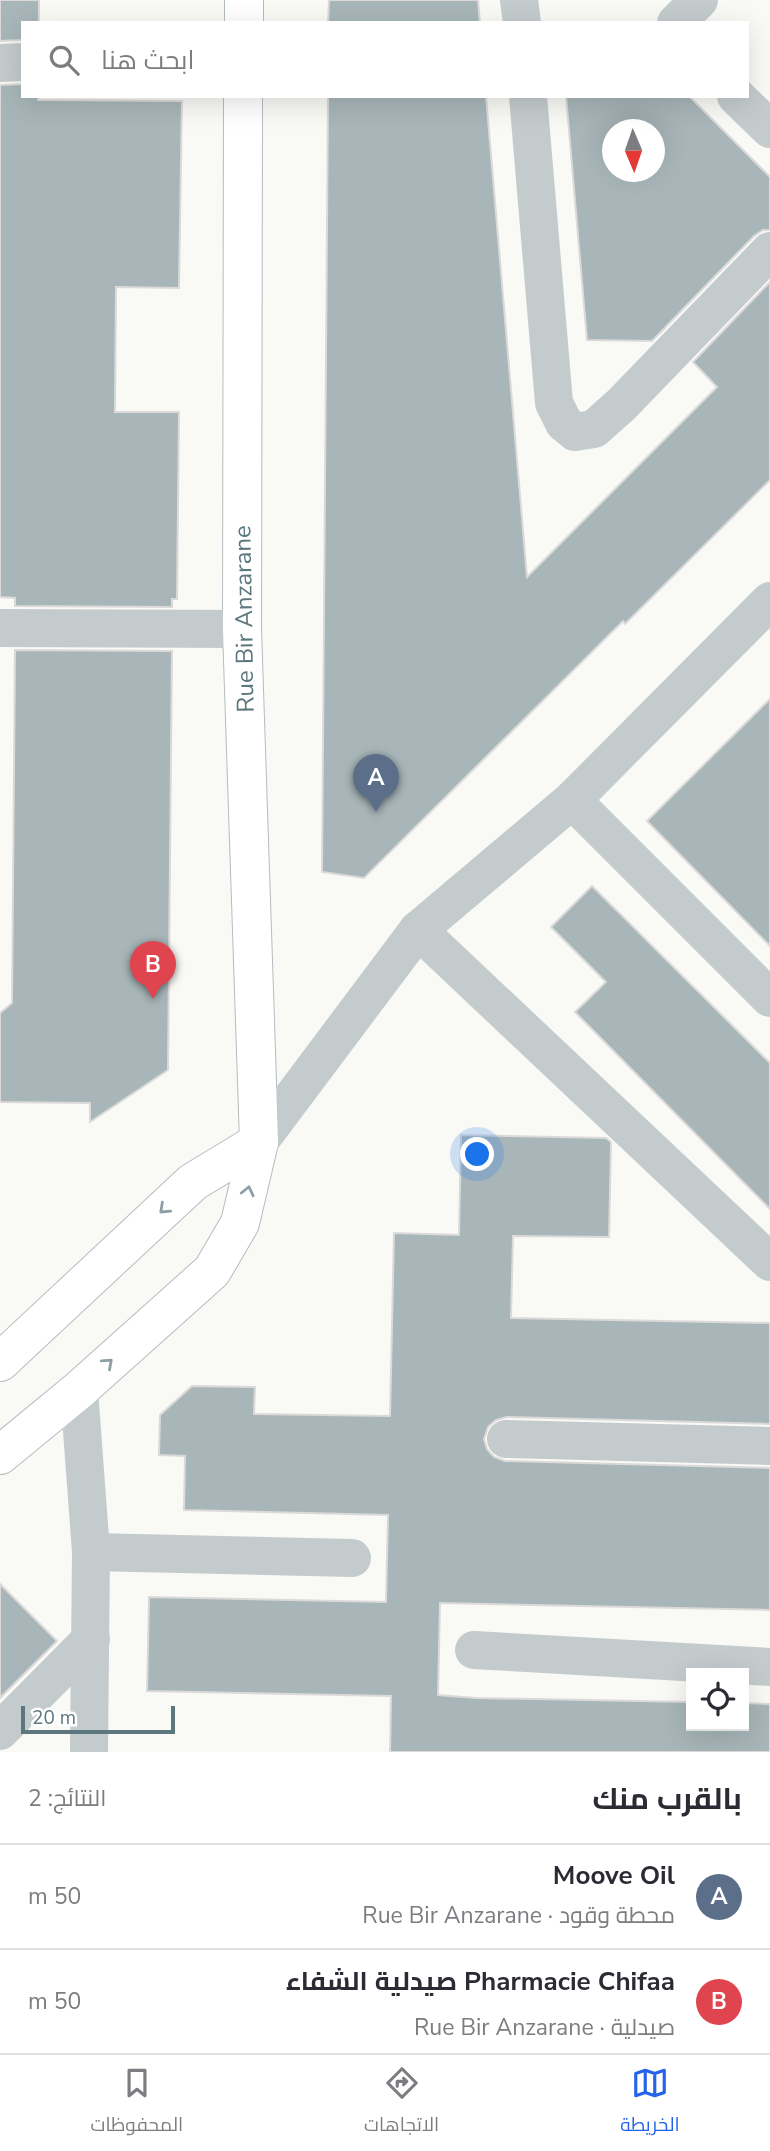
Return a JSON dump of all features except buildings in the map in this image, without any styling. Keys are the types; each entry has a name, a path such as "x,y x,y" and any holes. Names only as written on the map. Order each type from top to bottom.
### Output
{"street":[{"path":"244,0 244,21"},
{"path":"519,0 522,21"},
{"path":"678,21 699,0"},
{"path":"0,63 21,62"},
{"name":"Rue Bir Anzarane","path":"0,1455 79,1390 212,1271 240,1223 259,1142 242,629 243,98"},
{"path":"528,98 554,402 564,423 575,432 594,429 621,405 770,251"},
{"path":"738,98 770,129"},
{"path":"0,1362 193,1182 259,1142 418,930 572,800 770,601"},
{"path":"0,628 242,629"},
{"path":"572,800 770,998"},
{"path":"418,930 770,1262"},
{"path":"79,1390 91,1552 89,1752"},
{"path":"506,1439 770,1447"},
{"path":"91,1552 352,1558"},
{"path":"0,1731 91,1639"},
{"path":"474,1650 770,1667"}],"place":[{"name":"Moove Oil","path":"376,812"},
{"name":"Pharmacie Chifaa صيدلية الشفاء","path":"153,999"}]}
